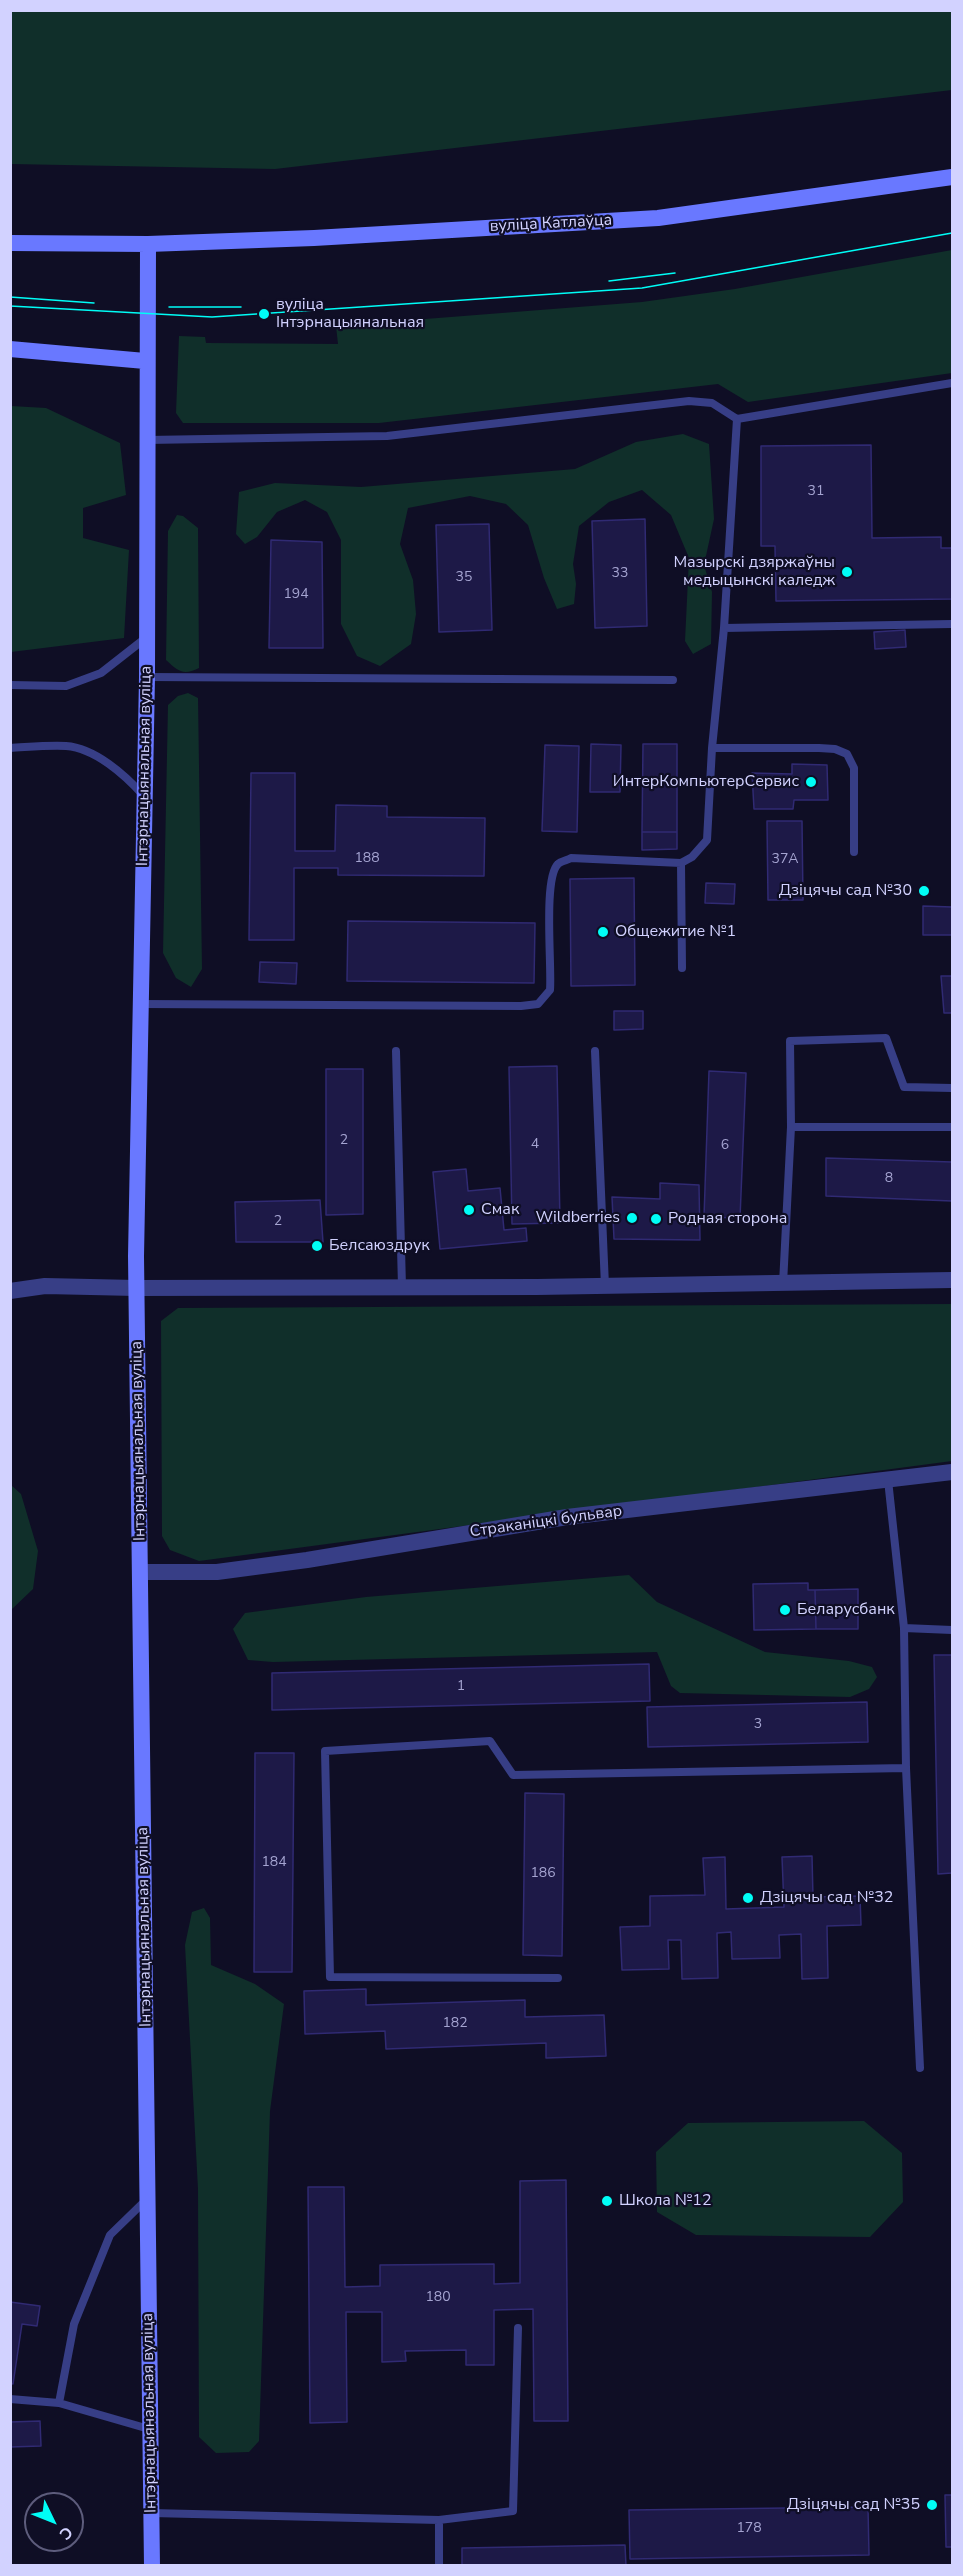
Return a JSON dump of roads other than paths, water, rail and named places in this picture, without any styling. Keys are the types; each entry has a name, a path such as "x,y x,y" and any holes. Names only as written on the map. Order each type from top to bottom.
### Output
{"main road":[{"name":"вуліца Катлаўца","path":"10,243 147,244 314,238 658,218 952,177"},
{"name":"Інтэрнацыянальная вуліца","path":"147,244 145,361 147,677 136,1288 152,2565"},
{"path":"10,349 145,361"}],"street":[{"path":"10,1292 45,1286 136,1288 605,1286 952,1280"},
{"name":"Страканіцкі бульвар","path":"140,1572 217,1572 307,1560 567,1517 952,1472"}],"lane":[{"path":"146,440 387,436 689,401 712,403 737,419 952,382"},
{"path":"140,1004 520,1006 538,1004 550,990 549,908 553,874 558,864 571,858 681,863 692,857 707,840 712,748 724,628 737,419"},
{"path":"724,628 952,624"},
{"path":"10,685 66,686 100,673 147,636"},
{"path":"147,677 673,680"},
{"path":"10,748 69,746 100,759 123,774 145,798"},
{"path":"712,748 819,748 834,749 847,754 854,768 854,852"},
{"path":"681,863 682,968"},
{"path":"783,1284 791,1127 790,1041 886,1038 904,1087 952,1088"},
{"path":"396,1051 402,1287"},
{"path":"595,1051 605,1286"},
{"path":"791,1127 952,1126"},
{"path":"888,1480 904,1628 906,1768 920,2068"},
{"path":"904,1628 952,1630"},
{"path":"558,1978 330,1977 325,1751 490,1741 513,1775 906,1768"},
{"path":"59,2403 74,2324 110,2235 149,2196"},
{"path":"152,2513 439,2520 513,2511 518,2328"},
{"path":"10,2399 59,2403 149,2429"},
{"path":"439,2520 439,2565"}],"tram line":[{"path":"10,306 212,317 642,288 952,233"},
{"path":"609,281 675,273"},
{"path":"10,297 94,303"},
{"path":"169,307 241,307"}],"place":[{"name":"вуліца Інтэрнацыянальная","path":"264,314"},
{"name":"Мазырскі дзяржаўны медыцынскі каледж","path":"847,572"},
{"name":"ИнтерКомпьютерСервис","path":"811,782"},
{"name":"Дзіцячы сад №30","path":"924,891"},
{"name":"Общежитие №1","path":"603,932"},
{"name":"Смак","path":"469,1210"},
{"name":"Wildberries","path":"632,1218"},
{"name":"Родная сторона","path":"656,1219"},
{"name":"Белсаюздрук","path":"317,1246"},
{"name":"Беларусбанк","path":"785,1610"},
{"name":"Дзіцячы сад №32","path":"748,1898"},
{"name":"Школа №12","path":"607,2201"},
{"name":"Дзіцячы сад №35","path":"932,2505"}]}
